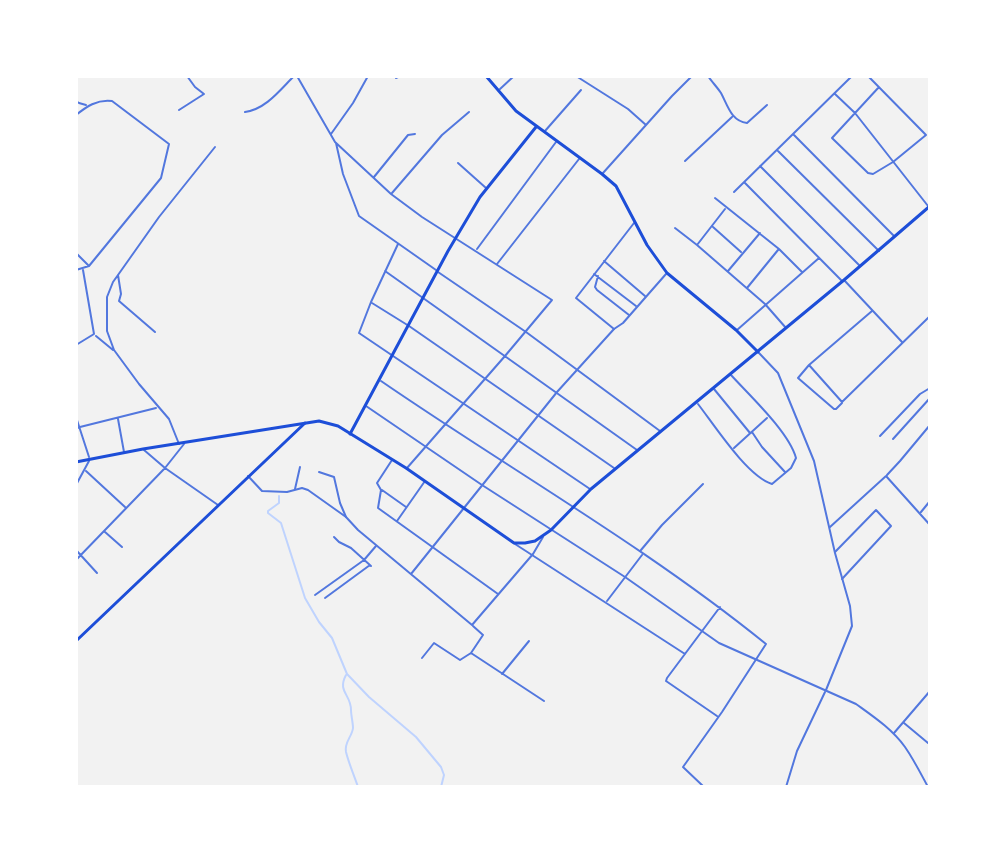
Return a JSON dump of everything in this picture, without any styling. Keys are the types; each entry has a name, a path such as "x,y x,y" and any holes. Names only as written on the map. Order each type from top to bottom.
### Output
{"main road":[{"path":"486,76 516,111 616,186 647,245 667,273 758,352"},
{"path":"350,434 437,271 487,189 536,127"},
{"path":"76,462 319,421 350,434 406,468 514,543 525,543 551,530 591,489 844,281 929,206"},
{"path":"76,641 306,422"}],"street":[{"path":"179,110 204,94 187,76"},
{"path":"245,112 256,110 296,76 335,142 359,216 526,332 661,432"},
{"path":"331,135 368,76"},
{"path":"498,91 514,76"},
{"path":"576,76 628,109 646,125"},
{"path":"602,174 692,76"},
{"path":"708,76 739,122 747,123 767,105"},
{"path":"734,192 852,76"},
{"path":"868,76 879,87 926,135 873,174 868,173 832,138 879,87"},
{"path":"544,133 581,90"},
{"path":"835,93 855,113 929,206"},
{"path":"76,101 88,105"},
{"path":"76,115 88,105 112,101 169,144 161,178 89,266 76,270"},
{"path":"391,194 442,135 469,112"},
{"path":"685,161 733,116"},
{"path":"373,178 408,135 415,134"},
{"path":"793,134 895,237"},
{"path":"335,142 391,194 422,217 552,300 406,468"},
{"path":"476,250 557,142"},
{"path":"114,350 107,331 107,297 113,282 159,217 215,147"},
{"path":"777,150 879,251"},
{"path":"497,264 580,158"},
{"path":"458,163 487,189"},
{"path":"760,166 860,267"},
{"path":"745,182 903,343"},
{"path":"715,198 779,249 802,272"},
{"path":"697,245 726,208"},
{"path":"614,329 576,298 635,223"},
{"path":"712,226 743,253"},
{"path":"675,228 765,304 786,328"},
{"path":"728,272 760,233"},
{"path":"398,244 359,333 591,489"},
{"path":"747,288 779,249"},
{"path":"76,253 89,266"},
{"path":"736,330 819,258"},
{"path":"604,261 646,296"},
{"path":"83,269 94,334 114,350 169,419 179,444"},
{"path":"385,271 638,451"},
{"path":"411,574 557,392 667,273"},
{"path":"118,275 119,301 155,332"},
{"path":"596,275 637,307"},
{"path":"596,275 597,290 629,316"},
{"path":"371,302 616,469"},
{"path":"872,311 798,378 834,409 930,316"},
{"path":"76,345 94,334"},
{"path":"758,352 778,373 814,461 850,606 852,626 797,751 786,787"},
{"path":"809,365 842,402"},
{"path":"697,403 747,468 764,482 772,484 791,468 796,458 794,449 731,374"},
{"path":"380,380 720,607 766,644 683,767 704,787"},
{"path":"714,389 785,473"},
{"path":"880,436 924,390 929,389 930,397 893,439"},
{"path":"366,406 719,643 856,704 893,733 928,787"},
{"path":"76,428 159,407"},
{"path":"76,417 90,459 76,485"},
{"path":"733,449 768,417"},
{"path":"118,418 124,453"},
{"path":"829,528 886,476 930,425"},
{"path":"76,560 186,443"},
{"path":"143,449 218,505"},
{"path":"392,460 377,483 381,490 406,507"},
{"path":"295,489 300,467"},
{"path":"85,470 126,508"},
{"path":"319,472 334,477 346,517"},
{"path":"248,476 262,491 308,490 346,517 483,635 471,653 460,660 434,643 422,658"},
{"path":"886,476 930,525"},
{"path":"396,522 425,481"},
{"path":"606,601 662,525 703,484"},
{"path":"381,490 378,508 499,594"},
{"path":"920,513 930,501"},
{"path":"835,553 876,510 891,526 842,579"},
{"path":"104,531 122,547"},
{"path":"472,625 533,554 543,536"},
{"path":"325,598 371,566 334,537"},
{"path":"514,543 685,654"},
{"path":"315,595 364,560 376,545"},
{"path":"76,550 97,573"},
{"path":"718,717 666,681 720,607"},
{"path":"501,675 529,641"},
{"path":"471,653 544,701"},
{"path":"893,733 930,691"},
{"path":"903,722 928,743"}],"waterway":[{"path":"279,496 279,503 268,513 281,523 305,598 332,638 347,674 416,737 441,767 444,775 441,787"},
{"path":"346,675 343,685 353,728 346,752 358,787"}]}
